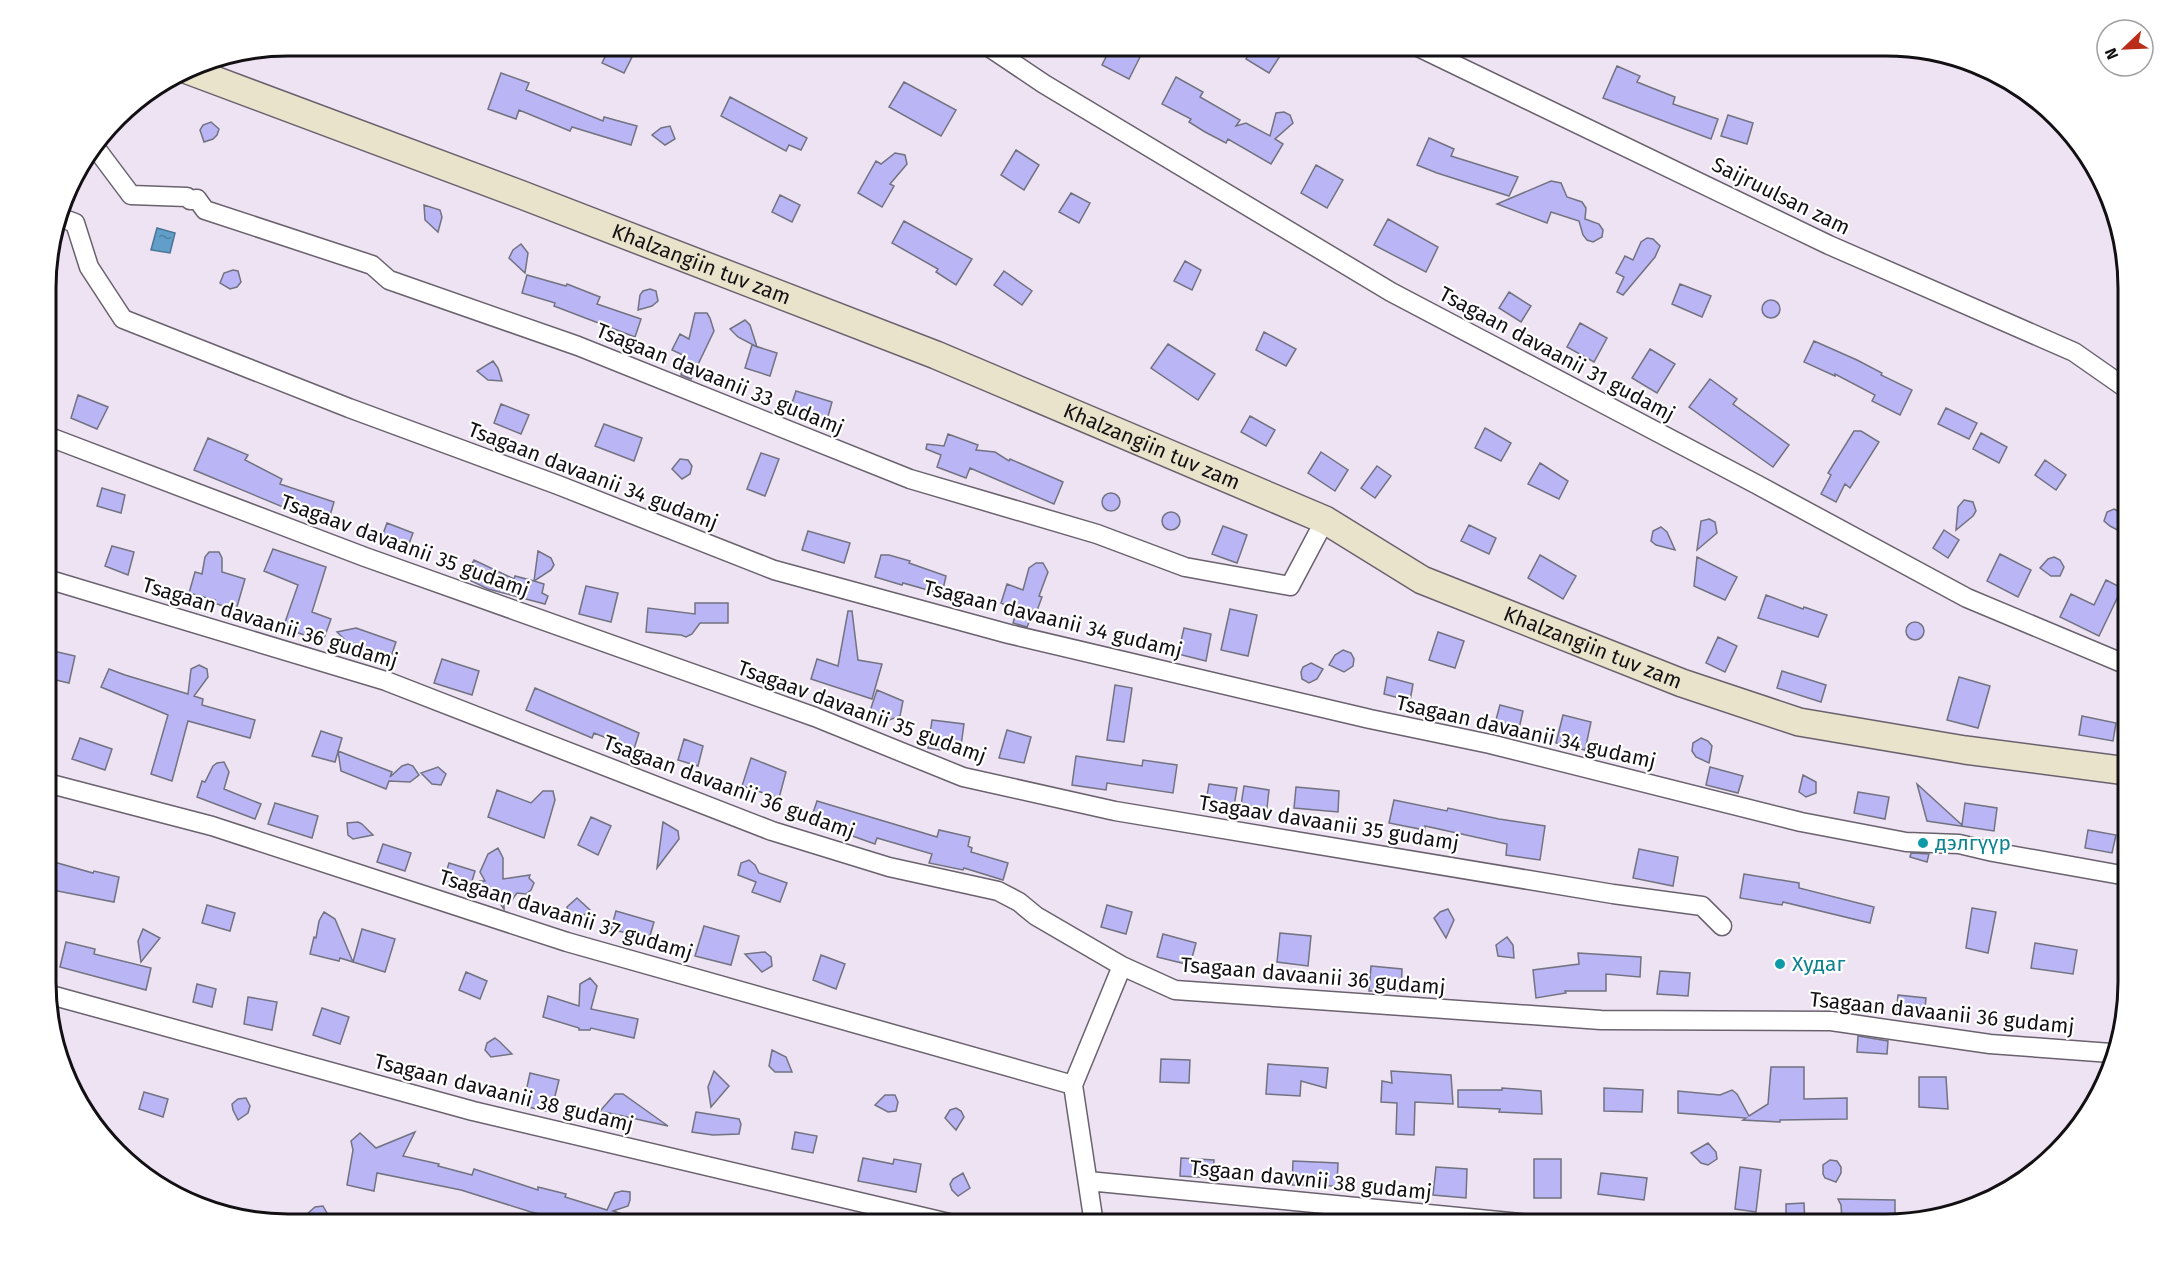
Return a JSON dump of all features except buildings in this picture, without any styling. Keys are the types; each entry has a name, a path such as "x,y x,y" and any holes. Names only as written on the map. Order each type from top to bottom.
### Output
{"street":[{"name":"Tsagaan davaanii 31 gudamj","path":"1002,56 1044,84 1390,292 1756,484 1967,598 2118,661"},
{"name":"Saijruulsan zam","path":"1437,56 1829,245 2074,352 2118,383"},
{"name":"Khalzangiin tuv zam","path":"197,73 522,195 936,355 1325,520 1422,580 1682,683 1799,722 1965,750 2118,770"},
{"name":"Tsagaan davaanii 33 gudamj","path":"99,152 130,195 187,196 190,200 197,199 205,210 372,265 389,280 578,346 910,479 1097,534 1185,567 1290,586 1325,520"},
{"name":"Tsagaan davaanii 34 gudamj","path":"65,220 75,223 89,267 123,319 774,570 1009,634 1370,719 1490,744 1801,822 1906,842 1959,844 2118,874"},
{"name":"Tsagaav davaanii 35 gudamj","path":"55,439 365,557 815,717 963,777 1115,811 1613,894 1702,906 1722,926"},
{"name":"Tsagaan davaanii 36 gudamj","path":"55,581 386,681 772,831 889,867 998,891 1122,966 1175,990 1600,1020 1831,1021 1990,1044 2106,1053"},
{"name":"Tsagaan davaanii 37 gudamj","path":"55,785 212,826 567,942 1073,1085"},
{"path":"1093,1214 1073,1085 1122,966"},
{"name":"Tsagaan davaanii 38 gudamj","path":"56,996 473,1111 911,1214"},
{"name":"Tsgaan davvnii 38 gudamj","path":"1088,1180 1430,1214"}],"water":[{"path":"157,228 175,233 170,253 151,250"}],"place":[{"name":"дэлгүүр","path":"1923,843"},
{"name":"Худаг","path":"1780,964"}]}
